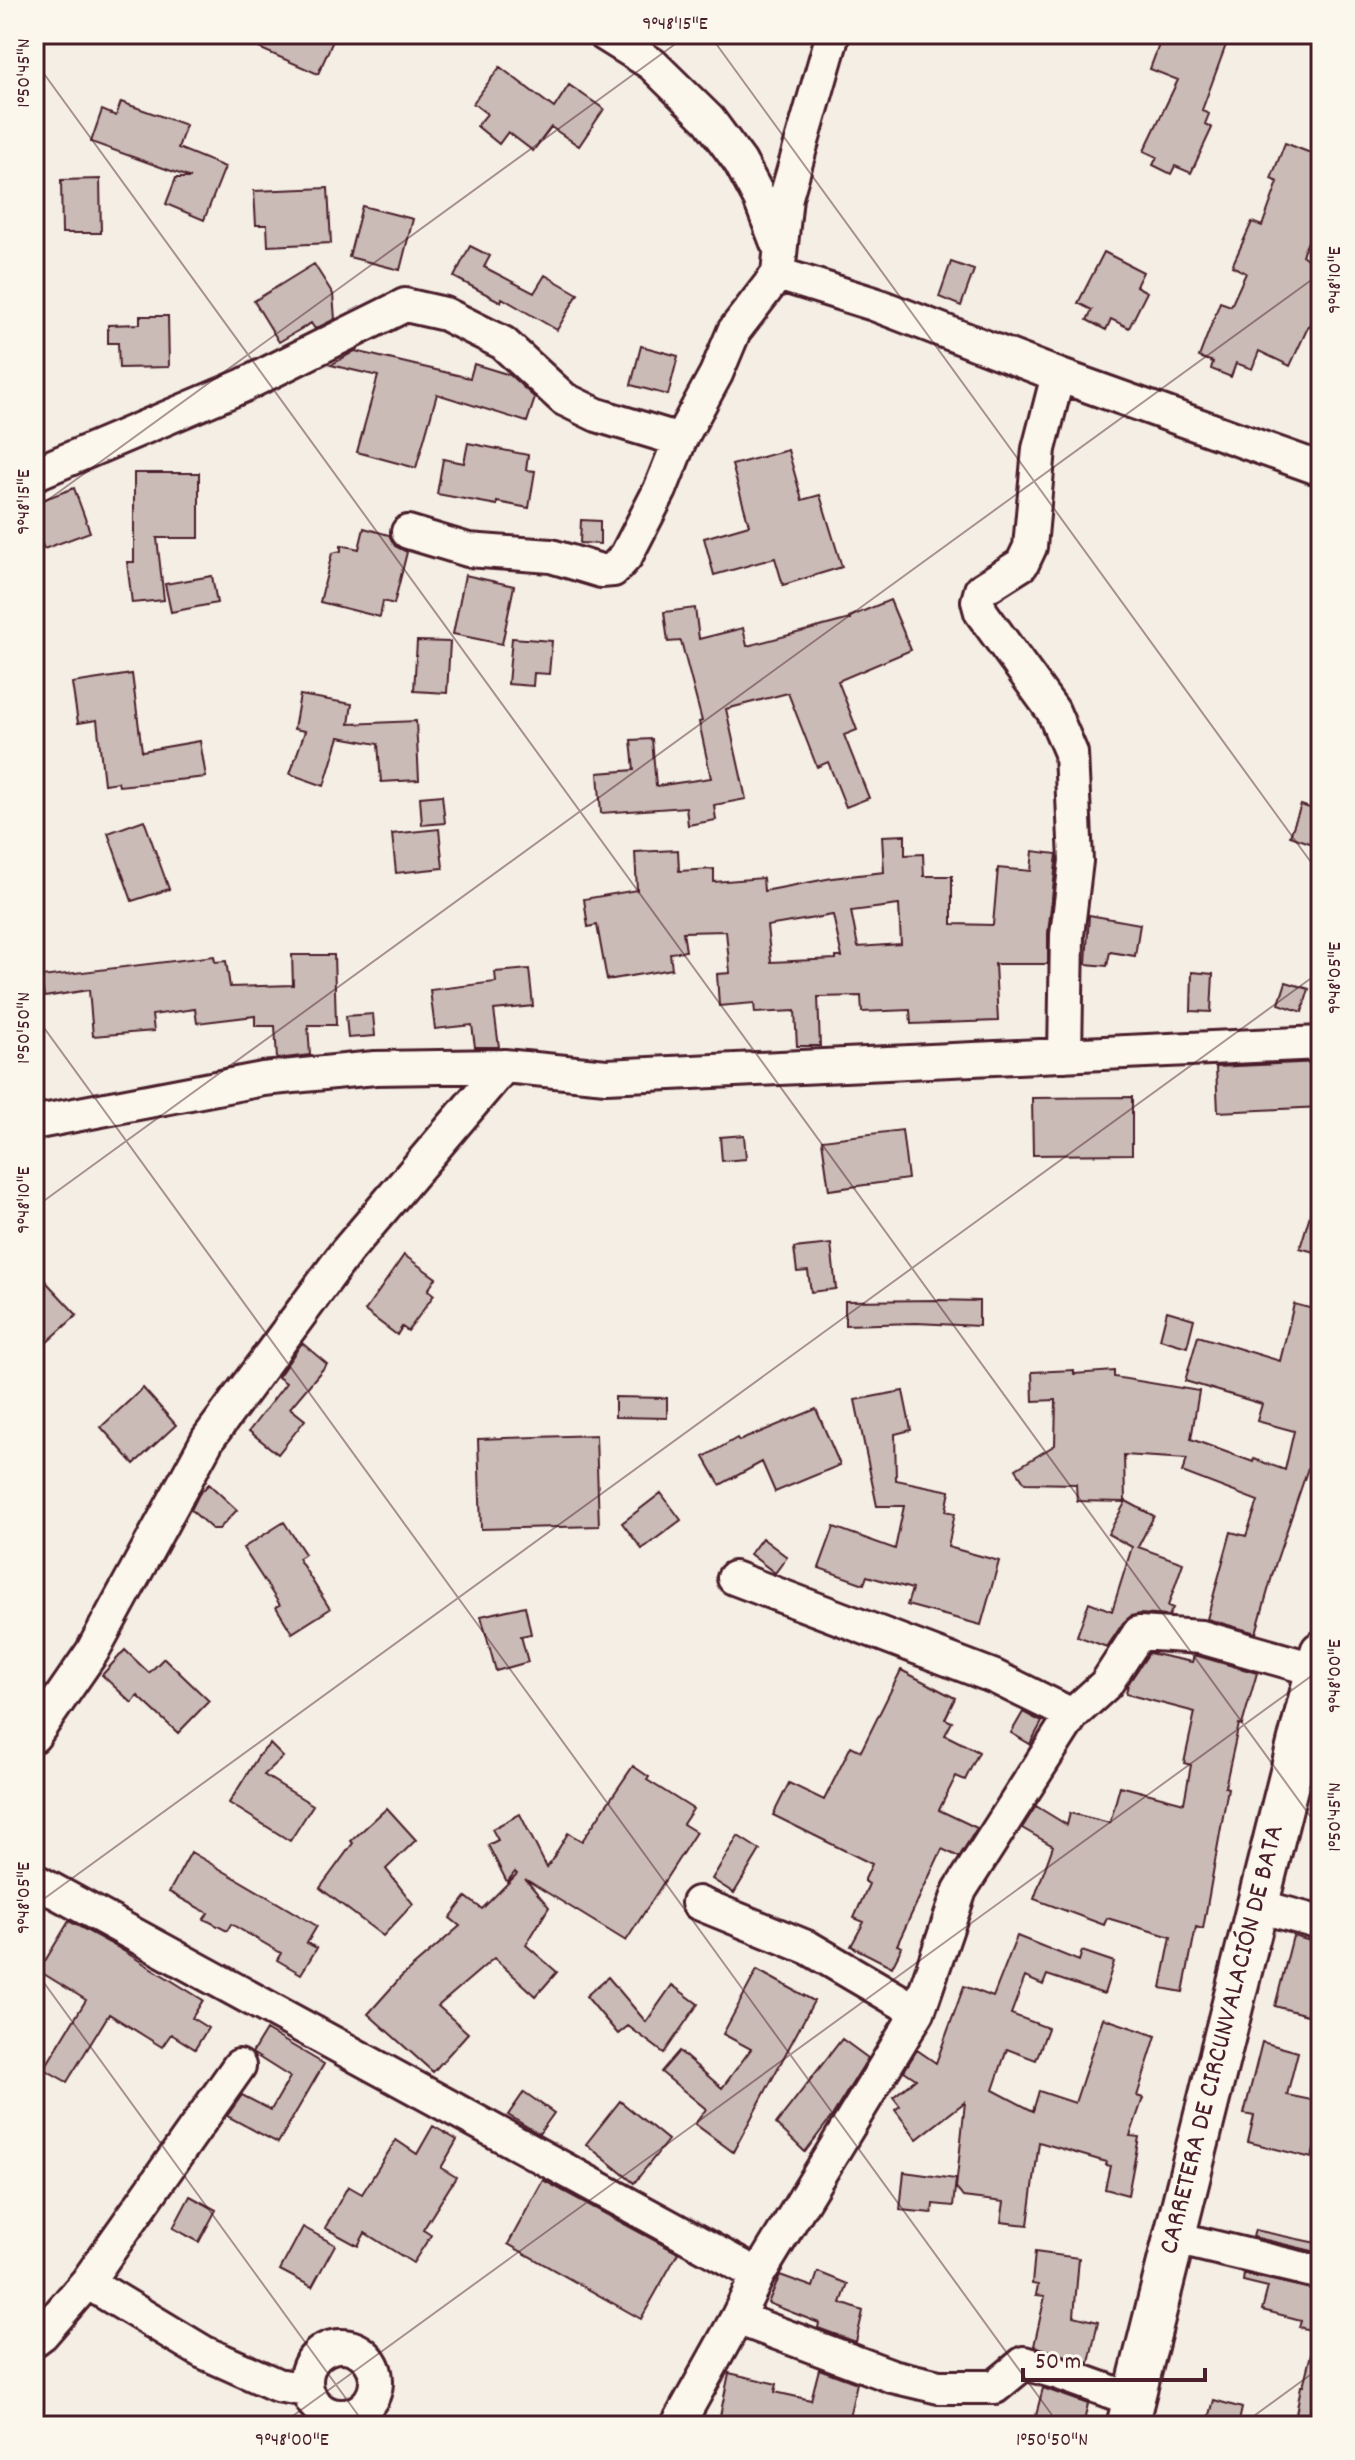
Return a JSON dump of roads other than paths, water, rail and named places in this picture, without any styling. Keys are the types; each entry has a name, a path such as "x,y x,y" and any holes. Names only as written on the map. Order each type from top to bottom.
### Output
{"main road":[{"name":"CARRETERA DE CIRCUNVALACIÓN DE BATA","path":"1130,2413 1319,1661"}],"street":[{"path":"604,34 652,64 709,120 740,162 753,187 779,262 874,304 1058,375 1321,469"},
{"path":"408,532 468,550 551,556 601,571 613,570 626,556 734,331 779,262 786,197 833,34"},
{"path":"34,474 242,386 405,305 445,314 503,343 564,399 597,415 680,440"},
{"path":"1058,375 1039,449 1030,547 1022,564 981,590 978,601 981,612 1053,711 1071,753 1076,861 1067,935 1065,1055"},
{"path":"38,1122 263,1079 375,1068 504,1066 606,1076 1321,1043"},
{"path":"34,1736 92,1652 208,1439 346,1252 504,1066"},
{"path":"734,1578 995,1677 1072,1715"},
{"path":"677,2426 758,2275 918,2012 960,1890 1072,1715 1106,1684 1139,1633 1201,1637 1319,1661"},
{"path":"34,1880 758,2275"},
{"path":"698,1903 809,1948 918,2012"},
{"path":"1258,1906 1321,1923"},
{"path":"34,2340 87,2282 239,2066"},
{"path":"1175,2238 1321,2273"},
{"path":"87,2282 203,2352 277,2385 307,2390"},
{"path":"737,2318 892,2376 939,2387 995,2387 1024,2363 1056,2372 1130,2413"},
{"path":"349,2346 369,2359 375,2370 376,2382 367,2404 357,2412 333,2420 317,2406 307,2390 306,2378 309,2366 325,2349 349,2346"}]}
